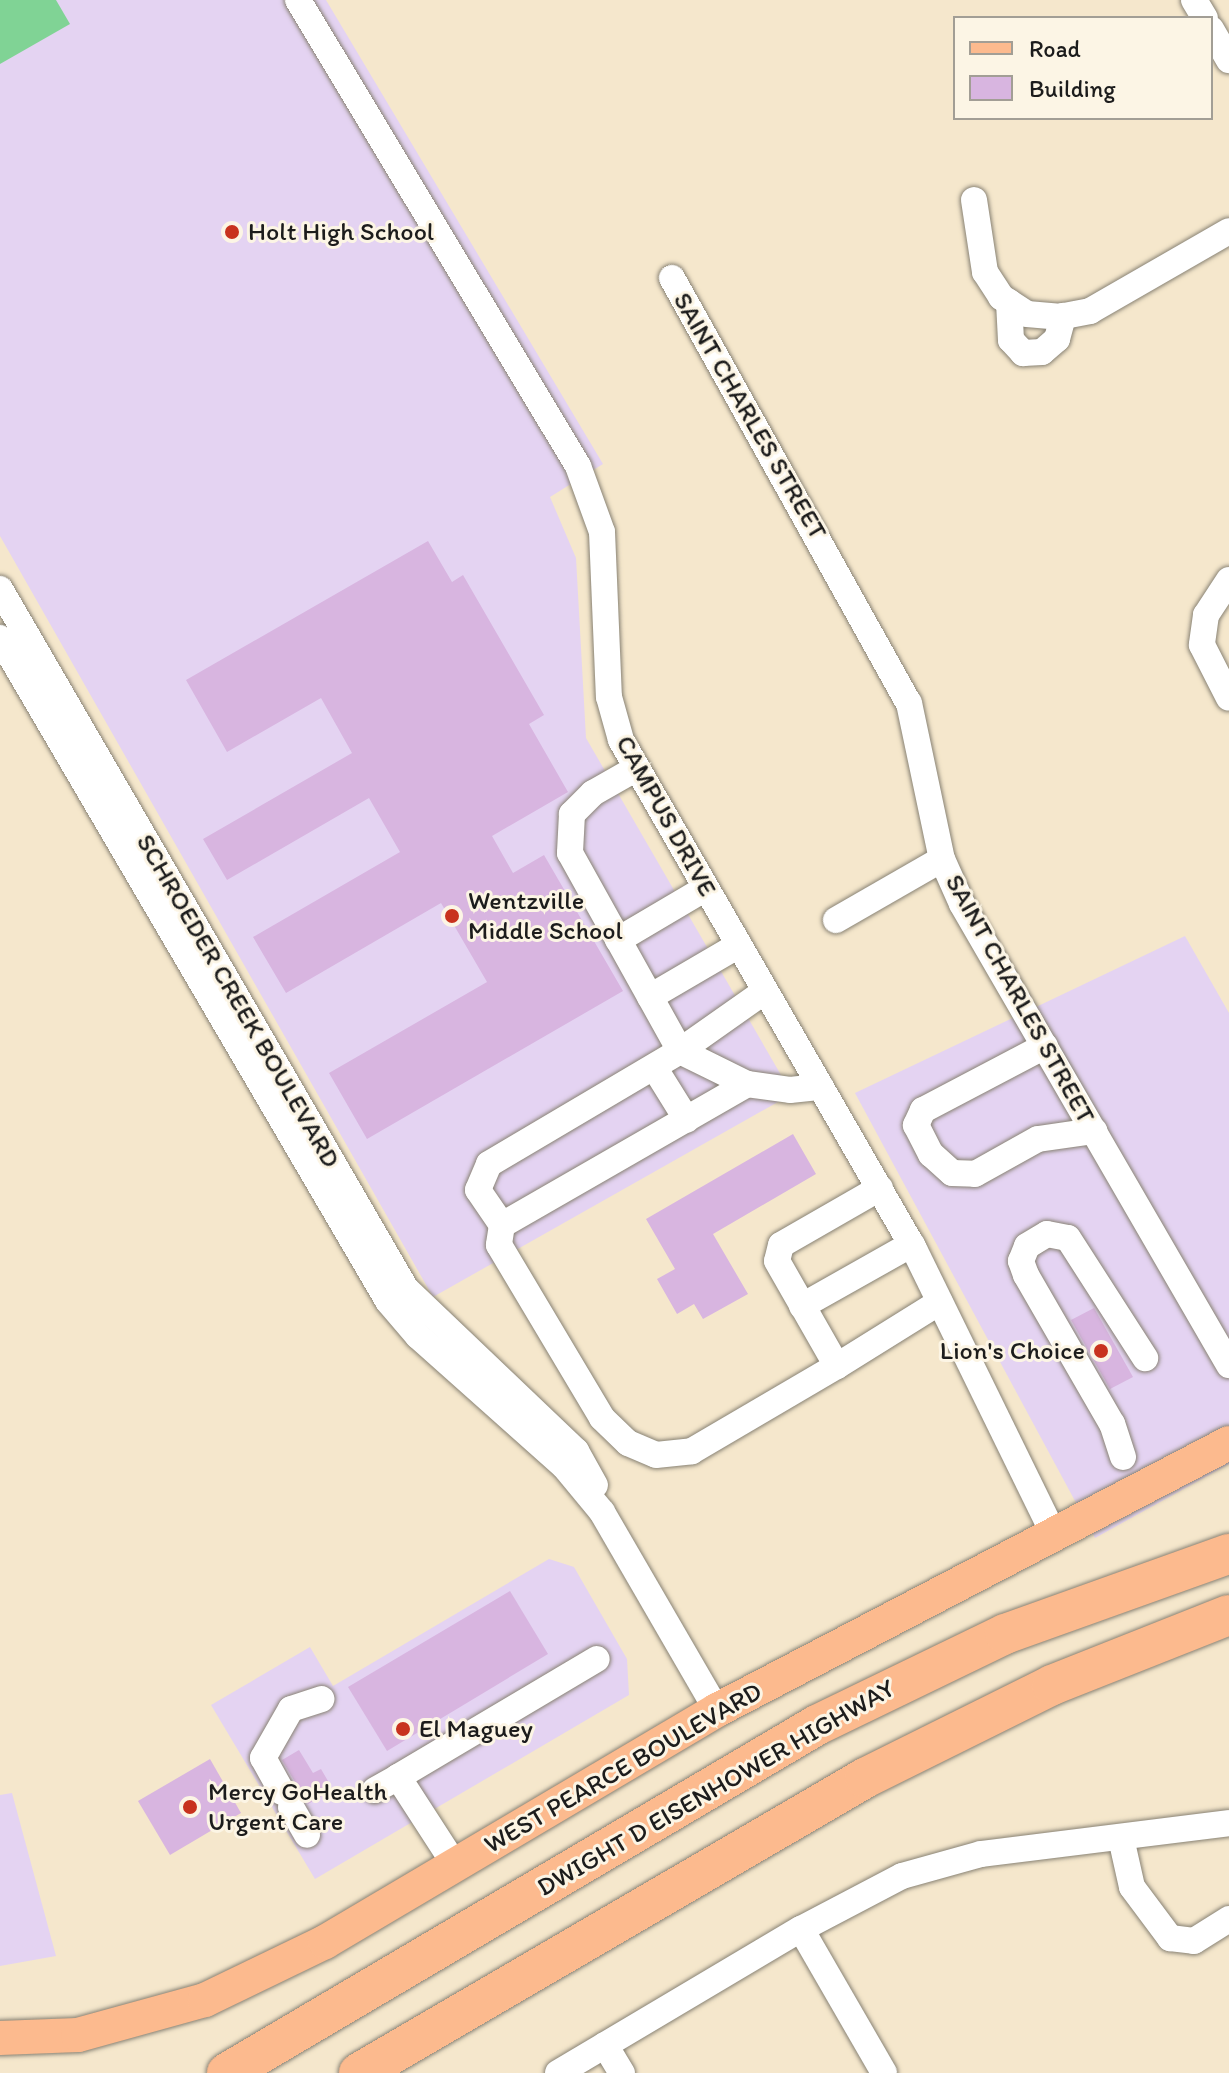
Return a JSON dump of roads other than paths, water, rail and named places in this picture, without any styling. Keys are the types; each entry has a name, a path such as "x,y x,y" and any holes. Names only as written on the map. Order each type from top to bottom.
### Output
{"highway":[{"name":"DWIGHT D EISENHOWER HIGHWAY","path":"228,2071 817,1725 1005,1634 1081,1602 1229,1554"},
{"path":"359,2073 865,1778 1052,1685 1229,1615"}],"main road":[{"name":"WEST PEARCE BOULEVARD","path":"0,2038 78,2035 205,2000 325,1942 717,1710 1229,1443"}],"street":[{"name":"CAMPUS DRIVE","path":"298,0 578,466 602,532 609,697 621,740 912,1244 1053,1533"},
{"path":"1213,32 1229,60"},
{"path":"974,200 985,272 1009,302 1027,314 1063,316 1090,311 1229,231"},
{"name":"SAINT CHARLES STREET","path":"672,278 909,703 942,859 962,904 1229,1365"},
{"path":"1009,302 1011,340 1023,353 1042,352 1057,339 1063,316"},
{"path":"1229,580 1206,615 1202,645 1229,698"},
{"name":"SCHROEDER CREEK BOULEVARD","path":"0,589 406,1289 503,1395"},
{"name":"SCHROEDER CREEK BOULEVARD","path":"0,638 388,1301 418,1336 576,1451 594,1480 602,1512 717,1710"},
{"path":"637,768 593,793 572,814 570,853 680,1051 747,1084 790,1090 821,1087"},
{"path":"836,920 942,859"},
{"path":"618,940 706,888"},
{"path":"650,997 739,945"},
{"path":"765,991 680,1051 489,1164 478,1190 502,1225 499,1245 602,1418 628,1443 656,1455 692,1451 940,1302"},
{"path":"1045,1046 923,1110 916,1125 931,1154 952,1173 975,1174 1038,1139 1094,1131"},
{"path":"654,1067 687,1120"},
{"path":"502,1225 747,1084"},
{"path":"837,1366 777,1261 781,1245 880,1188"},
{"path":"1123,1457 1112,1424 1026,1275 1021,1261 1027,1246 1047,1234 1068,1238 1145,1358"},
{"path":"802,1306 912,1244"},
{"path":"455,1865 386,1784 597,1659"},
{"path":"307,1835 263,1758 291,1709 321,1699"},
{"path":"558,2073 801,1929 902,1876 981,1854 1229,1823"},
{"path":"1121,1838 1132,1887 1170,1938 1194,1941 1229,1919"},
{"path":"801,1929 884,2073"},
{"path":"605,2045 622,2073"}],"place":[{"name":"Holt High School","path":"232,232"},
{"name":"Wentzville Middle School","path":"452,916"},
{"name":"Lion's Choice","path":"1101,1351"},
{"name":"El Maguey","path":"403,1729"},
{"name":"Mercy GoHealth Urgent Care","path":"190,1807"}]}
